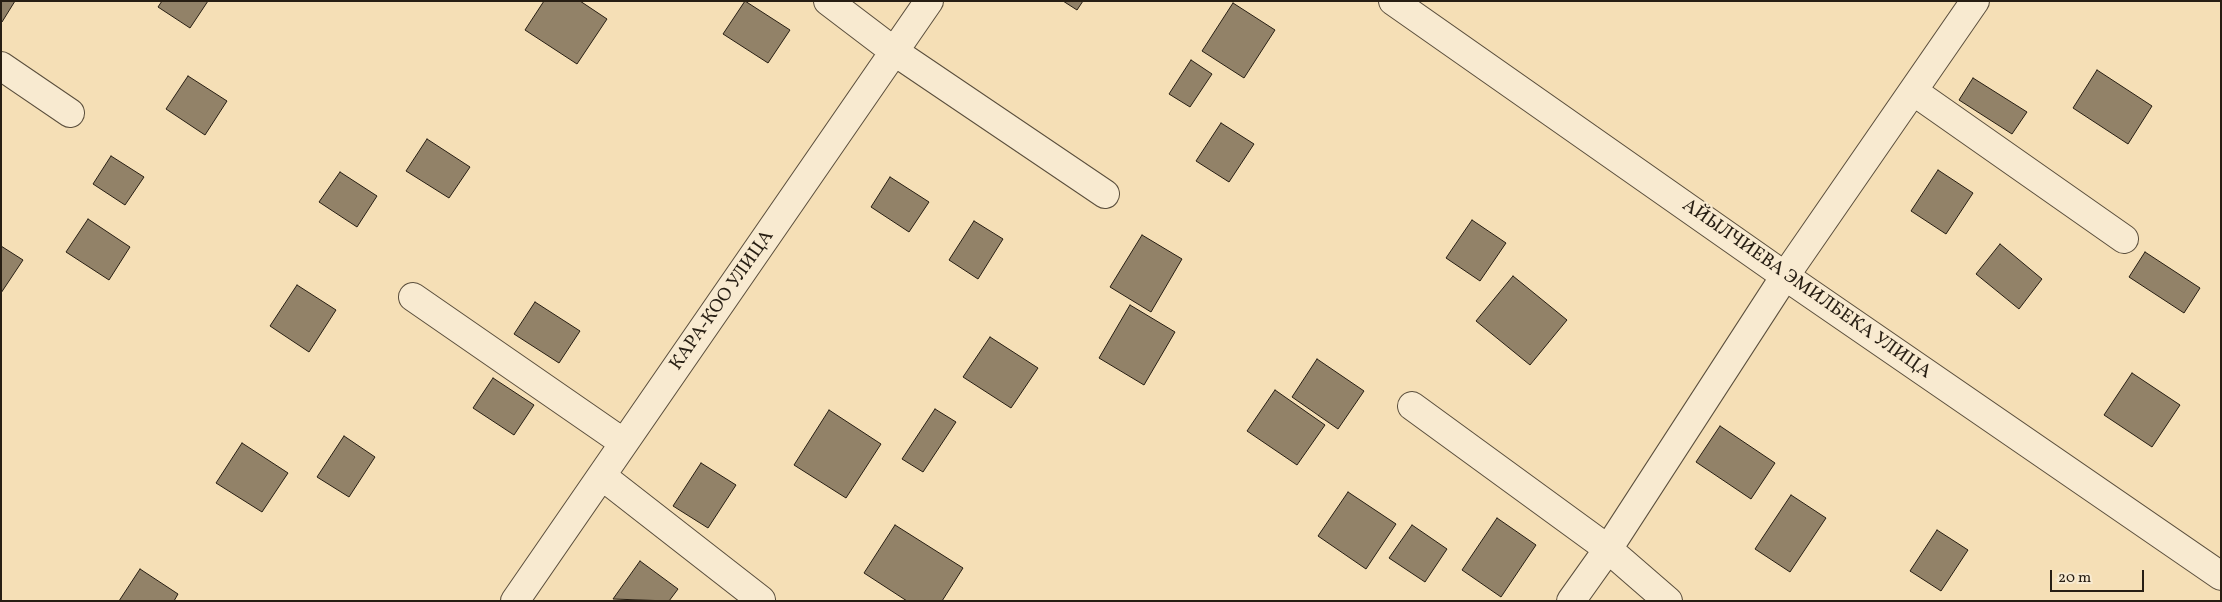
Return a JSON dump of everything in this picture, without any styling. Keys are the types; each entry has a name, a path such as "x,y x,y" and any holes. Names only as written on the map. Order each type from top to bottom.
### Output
{"street":[{"path":"828,1 895,52 1105,194"},
{"name":"КАРА-КОО УЛИЦА","path":"515,601 929,1"},
{"name":"АЙЫЛЧИЕВА ЭМИЛБЕКА УЛИЦА","path":"1392,1 1785,276 2221,576"},
{"path":"1571,601 1608,548 1785,276 1975,1"},
{"path":"1,66 70,113"},
{"path":"1913,92 2124,239"},
{"path":"414,297 624,443"},
{"path":"1412,406 1608,548 1668,601"},
{"path":"602,476 761,600"}],"building":[{"path":"1,1 15,1 2,22 1,21"},
{"path":"162,1 208,1 190,28 158,7"},
{"path":"544,1 580,1 607,19 577,64 525,30"},
{"path":"745,1 790,30 768,63 723,34"},
{"path":"1063,1 1083,1 1077,10"},
{"path":"1233,3 1275,30 1244,78 1202,51"},
{"path":"1191,60 1212,74 1190,107 1169,94"},
{"path":"2097,70 2152,106 2128,144 2073,108"},
{"path":"188,76 227,101 205,135 166,109"},
{"path":"1973,78 2027,112 2012,134 1959,100"},
{"path":"1221,123 1254,144 1229,182 1196,161"},
{"path":"427,139 470,167 449,198 406,171"},
{"path":"111,156 144,177 125,205 93,184"},
{"path":"1938,170 1973,193 1946,234 1911,211"},
{"path":"340,172 377,196 357,227 319,202"},
{"path":"890,177 929,202 909,232 871,207"},
{"path":"88,219 130,247 109,280 66,252"},
{"path":"1472,220 1506,243 1480,281 1446,258"},
{"path":"974,221 1003,239 978,279 949,260"},
{"path":"1142,235 1182,259 1151,312 1110,287"},
{"path":"2000,244 2042,279 2019,309 1976,274"},
{"path":"1,246 23,260 1,293"},
{"path":"2145,252 2200,288 2184,313 2129,277"},
{"path":"1513,276 1567,320 1530,365 1476,321"},
{"path":"297,285 336,310 309,352 270,326"},
{"path":"535,302 580,331 559,363 514,334"},
{"path":"1130,305 1175,332 1144,385 1099,358"},
{"path":"990,337 1038,368 1011,408 963,377"},
{"path":"1317,359 1364,391 1338,429 1292,397"},
{"path":"2132,373 2180,405 2152,447 2104,415"},
{"path":"493,378 534,405 514,435 473,408"},
{"path":"1275,390 1325,425 1297,465 1247,431"},
{"path":"935,409 956,422 923,472 902,459"},
{"path":"829,410 881,444 846,498 794,465"},
{"path":"1720,426 1775,463 1751,499 1696,462"},
{"path":"344,436 375,457 349,497 317,477"},
{"path":"242,443 288,473 262,512 216,483"},
{"path":"701,463 736,485 708,528 673,506"},
{"path":"1348,492 1396,524 1366,569 1318,536"},
{"path":"1791,495 1826,518 1790,572 1755,549"},
{"path":"1497,518 1536,545 1501,597 1462,570"},
{"path":"895,525 963,568 942,601 907,601 864,573"},
{"path":"1412,525 1447,549 1425,582 1389,558"},
{"path":"1937,530 1968,550 1941,591 1910,571"},
{"path":"640,561 678,589 669,601 613,599"},
{"path":"140,569 178,594 174,601 119,601"}]}
